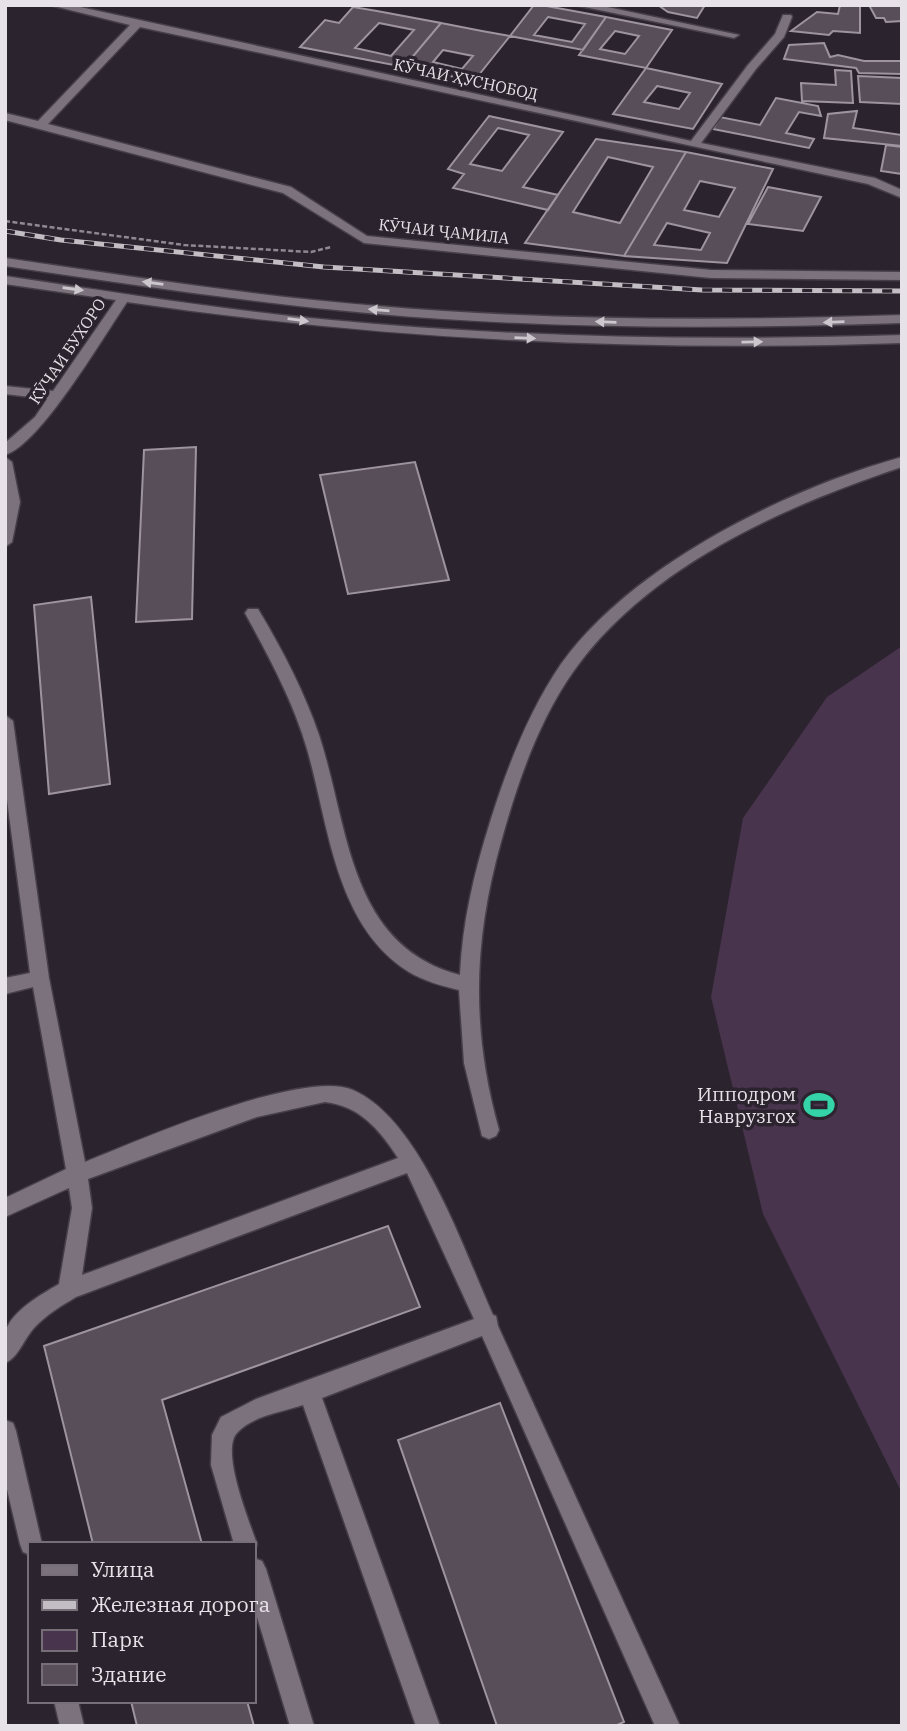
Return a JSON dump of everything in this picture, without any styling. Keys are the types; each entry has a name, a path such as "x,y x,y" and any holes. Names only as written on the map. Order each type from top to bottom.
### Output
{"street":[{"name":"КӮЧАИ ҲУСНОБОД","path":"55,5 694,145 871,181 902,194"},
{"path":"580,5 734,36"},
{"path":"694,145 752,67 780,36 787,17"},
{"path":"42,124 138,23"},
{"name":"КӮЧАИ ҶАМИЛА","path":"5,116 287,190 364,239 711,274 902,276"},
{"path":"5,262 286,300 460,316 660,323 902,319"},
{"path":"5,279 341,325 473,335 670,342 902,339"},
{"name":"КӮЧАИ БУХОРО","path":"5,451 40,420 59,396 124,297"},
{"path":"5,390 59,396"},
{"path":"5,462 12,484 14,504 5,542"},
{"path":"489,1130 471,1051 469,985 478,905 500,817 516,769 567,668 616,615 702,549 764,513 902,462"},
{"path":"253,613 305,720 316,750 332,822 365,914 396,954 412,965 430,975 469,985"},
{"path":"5,721 40,978 82,1208 69,1290"},
{"path":"5,986 40,978"},
{"path":"5,1208 77,1174 289,1099 329,1092 351,1098 373,1114 391,1132 412,1162 489,1323 668,1726"},
{"path":"5,1353 27,1317 46,1302 69,1290 412,1162"},
{"path":"245,1542 220,1450 227,1426 239,1418 489,1323"},
{"path":"309,1392 428,1726"},
{"path":"5,1430 31,1542"},
{"path":"256,1576 302,1726"},
{"path":"66,1703 72,1726"}],"path":[{"path":"5,220 184,244 311,252 364,239"}],"green space":[{"name":"Ипподром Наврузгох","path":"902,646 902,1493 763,1214 711,997 743,818 827,697"}],"building":[{"path":"534,5 606,17 583,50 510,36","holes":["548,17 585,24 572,42 534,35"]},
{"path":"658,5 705,5 697,18 668,12"},
{"path":"840,5 860,5 860,33 833,31 829,35 791,31 817,12 838,14"},
{"path":"869,5 902,5 902,21 886,22 884,18 876,18"},
{"path":"353,7 441,23 404,67 300,47 325,20 339,23","holes":["379,23 414,30 391,56 355,48"]},
{"path":"606,17 672,30 646,68 579,55","holes":["615,31 639,36 625,54 600,49"]},
{"path":"441,23 510,36 474,81 404,67","holes":["443,50 473,56 462,69 433,62"]},
{"path":"824,43 830,57 838,55 864,61 902,61 902,74 859,73 856,68 784,59 789,45"},
{"path":"646,68 722,84 693,129 613,114","holes":["657,86 690,93 679,109 644,102"]},
{"path":"835,70 851,71 853,103 802,101 801,83 836,85"},
{"path":"858,76 902,78 902,104 860,102"},
{"path":"776,98 818,106 821,116 799,112 786,133 814,139 809,148 713,129 720,117 760,125"},
{"path":"857,111 853,128 902,135 902,146 824,138 828,114"},
{"path":"489,116 563,132 523,187 558,195 548,210 453,188 464,174 448,169","holes":["498,128 529,135 502,171 470,164"]},
{"path":"596,139 686,152 624,256 525,243","holes":["608,157 653,167 620,223 573,212"]},
{"path":"886,145 902,147 902,174 881,171"},
{"path":"686,152 773,169 727,263 624,256","holes":["700,181 735,188 719,217 684,210","667,223 710,233 701,250 654,245"]},
{"path":"768,187 821,197 803,231 748,224"},
{"path":"196,447 192,619 136,622 144,450"},
{"path":"415,462 449,580 348,594 320,475"},
{"path":"91,597 110,784 49,794 34,605"},
{"path":"388,1226 420,1307 162,1400 201,1542 93,1542 44,1346"},
{"path":"500,1403 624,1722 615,1726 497,1726 398,1440"},
{"path":"131,1703 248,1703 254,1726 137,1726"}],"railway":[{"path":"5,231 61,240 324,267 702,290 902,291"}],"place":[{"name":"Ипподром Наврузгох","path":"819,1105"}]}
